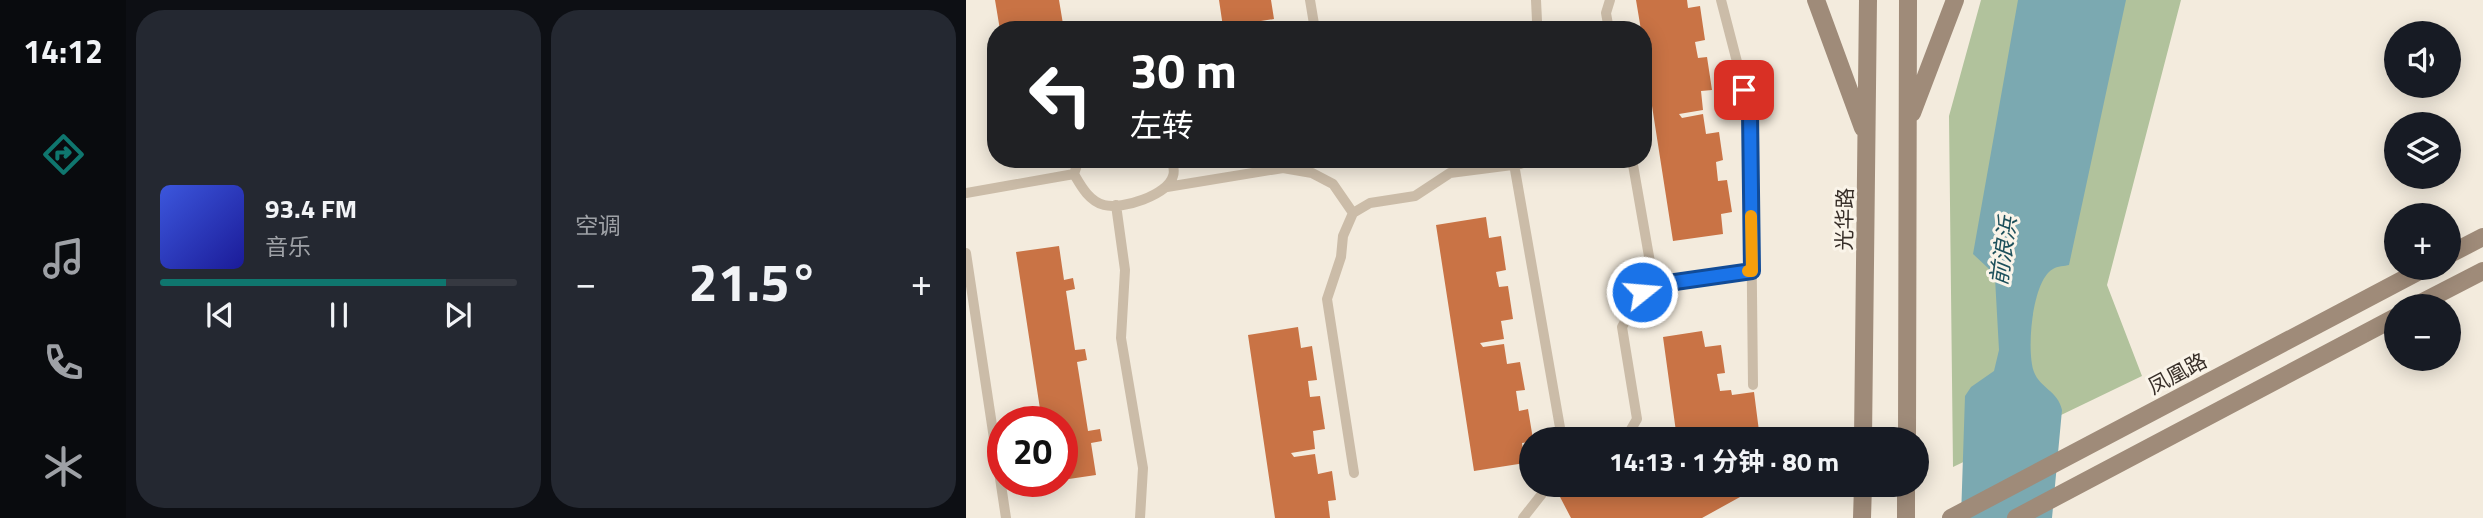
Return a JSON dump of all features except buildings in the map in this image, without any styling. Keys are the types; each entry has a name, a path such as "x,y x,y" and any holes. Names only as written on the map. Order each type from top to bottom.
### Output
{"main road":[{"path":"1816,0 1868,140"},
{"name":"光华路","path":"1863,427 1868,0"},
{"path":"1907,427 1908,0"},
{"path":"1908,122 1955,0"},
{"path":"2461,248 2483,237"},
{"path":"2438,294 2483,271"},
{"name":"凤凰路","path":"1951,518 2402,280"},
{"path":"2016,518 2384,323"},
{"path":"1862,518 1863,497"},
{"path":"1906,497 1906,518"}],"lane":[{"path":"1310,0 1314,21"},
{"path":"1536,0 1537,21"},
{"path":"1607,21 1605,13 1610,0"},
{"path":"1721,0 1750,112 1753,386"},
{"path":"1076,168 1074,174 1085,193 1104,205 1148,198 1167,187 1283,168 1312,173 1333,184 1353,213"},
{"path":"1167,187 1173,176 1173,168"},
{"path":"1354,473 1327,299 1342,257 1343,236 1353,213 1370,203 1415,196 1450,173 1486,168"},
{"path":"1515,168 1560,427"},
{"path":"1634,168 1654,285"},
{"path":"966,193 1074,174"},
{"path":"1116,205 1125,271 1121,338 1143,468 1140,518"},
{"path":"966,253 1006,518"},
{"path":"1632,427 1637,419 1622,327 1642,292 1654,285 1752,271"},
{"path":"1523,518 1540,497"}],"green space":[{"path":"1981,0 2181,0 2107,285 2142,376 1953,467 1949,116"}],"water":[{"name":"前浪浜","path":"2018,0 2126,0 2069,265 2055,268 2046,276 2040,287 2033,317 2031,349 2034,372 2040,382 2057,398 2062,410 2052,518 1961,518 1965,396 1971,387 1994,371 1999,350 1995,278 1973,254"}],"slow traffic":[{"path":"1748,271 1752,271 1751,216"}],"route":[{"path":"1642,292 1654,285 1752,271 1750,112 1744,90"}]}
